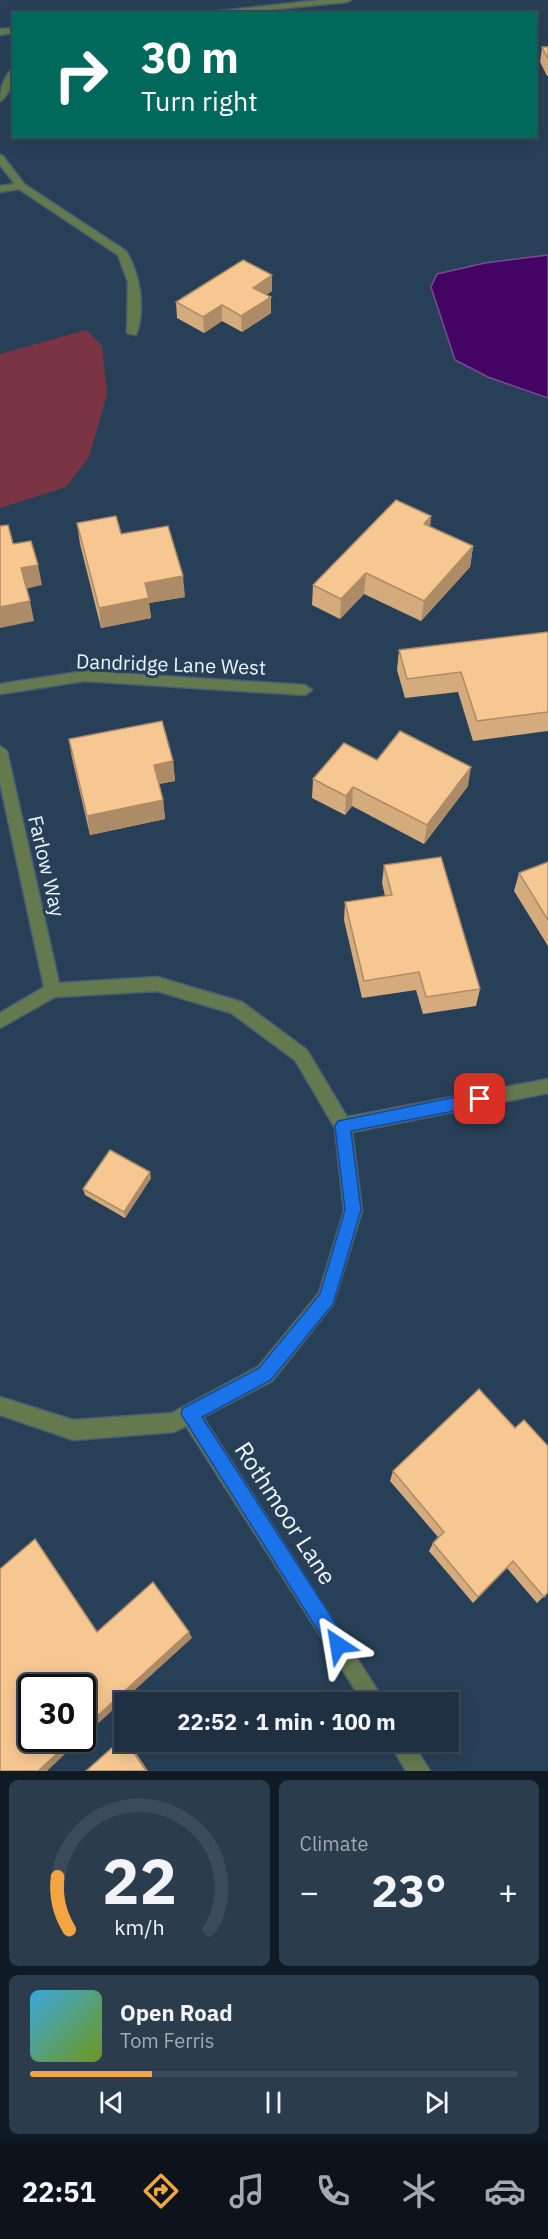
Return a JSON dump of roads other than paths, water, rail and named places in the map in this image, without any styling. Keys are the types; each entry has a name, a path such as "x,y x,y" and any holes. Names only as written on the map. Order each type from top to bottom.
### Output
{"street":[{"path":"218,12 347,0"},
{"path":"0,98 12,75"},
{"path":"0,158 21,186 122,253 132,268 135,287 132,333"},
{"path":"0,189 21,186"},
{"name":"Dandridge Lane West","path":"0,689 85,676 305,690"},
{"name":"Farlow Way","path":"0,751 53,990"},
{"path":"0,1021 53,990 157,984 236,1006 302,1055 343,1126 353,1210 327,1298 265,1374 174,1422 73,1430 0,1406"},
{"path":"343,1126 548,1086"},
{"name":"Rothmoor Lane","path":"190,1414 369,1692"},
{"path":"407,1752 419,1771"}]}
